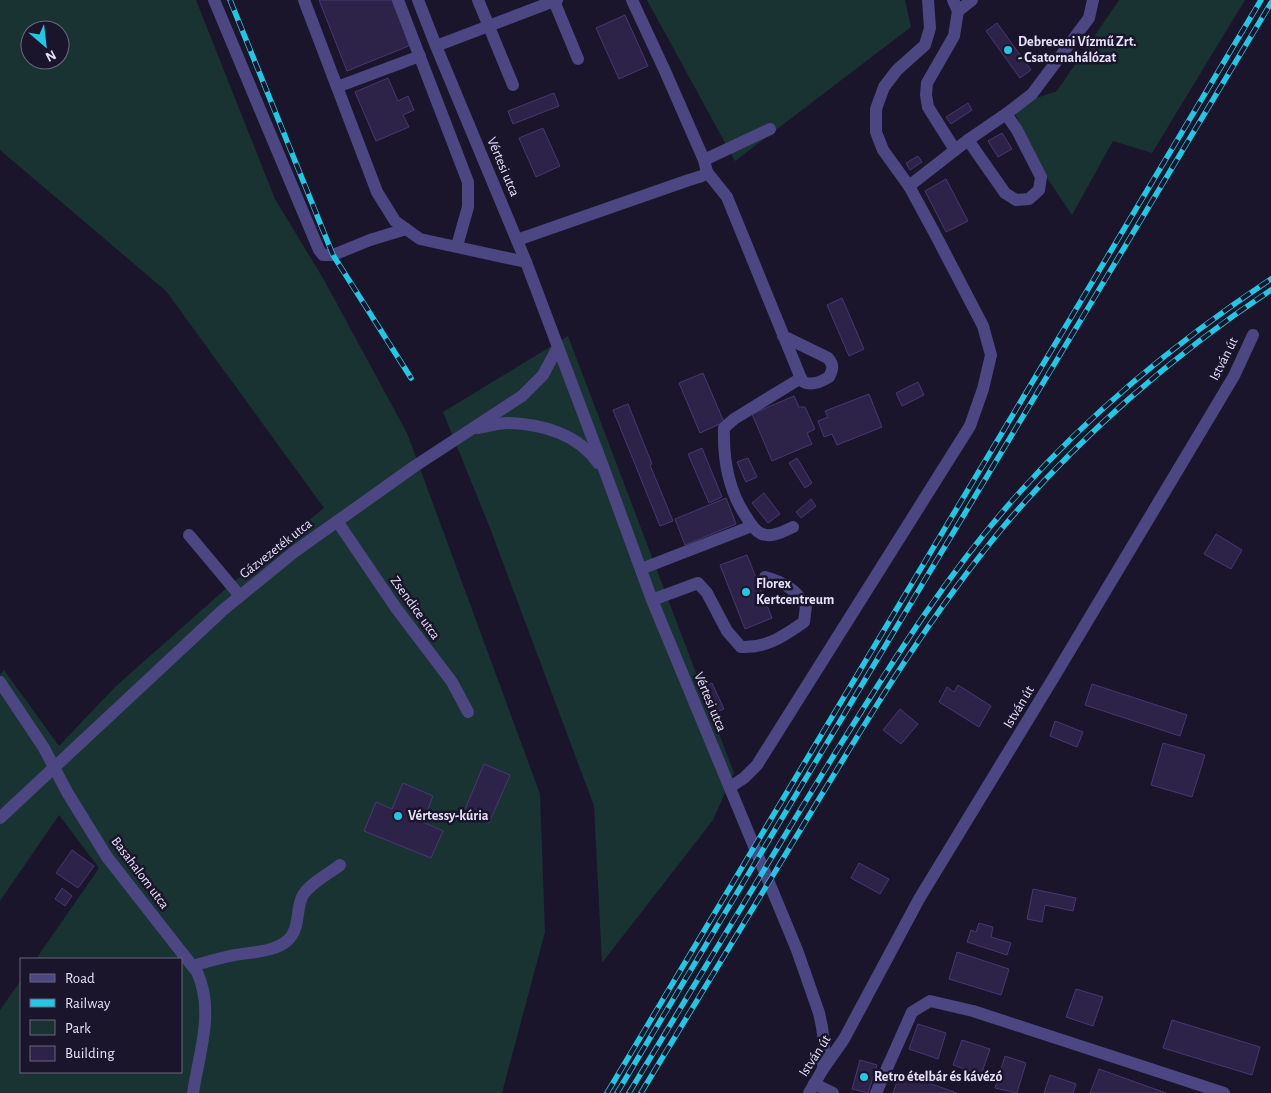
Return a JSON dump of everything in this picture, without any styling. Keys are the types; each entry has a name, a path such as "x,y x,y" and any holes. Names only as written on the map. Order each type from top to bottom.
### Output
{"street":[{"path":"214,0 319,250 323,255 333,255 370,240 406,229"},
{"path":"304,0 377,192 395,221 420,239 526,262"},
{"path":"398,0 468,182 468,207 457,246"},
{"name":"Vértesi utca","path":"418,0 526,262 608,477 652,600 785,918 819,1013 824,1042 823,1069"},
{"path":"478,0 513,85"},
{"path":"632,0 705,166 727,197 783,336 801,378 807,384 822,381 829,377 833,368 832,362 828,358 783,336"},
{"path":"730,787 751,772 762,756 970,426 983,389 991,355 983,326 909,186 883,150 876,132 876,109 884,86 897,70 925,44 930,28 928,0"},
{"path":"955,150 928,107 927,83 954,36 956,5 972,0"},
{"path":"909,186 1032,94 1089,18 1093,0"},
{"path":"436,46 548,2 578,59"},
{"path":"337,87 420,56"},
{"path":"968,140 1005,193 1016,200 1029,199 1039,190 1041,177 1018,130 1006,114"},
{"path":"517,240 702,176 705,166 770,129"},
{"name":"István út","path":"812,1088 844,1039 918,900 1234,376 1253,336"},
{"path":"473,429 522,396 543,375 558,347"},
{"path":"793,527 773,535 761,534 752,526 741,510 731,488 723,446 724,428 801,378"},
{"name":"Gázvezeték utca","path":"0,818 54,766 240,596 294,552 337,521 415,466 473,429 508,423 550,429 575,440 591,453 608,477"},
{"name":"Zsendice utca","path":"337,521 396,608 452,682 468,712"},
{"path":"640,569 752,526"},
{"path":"189,535 240,596"},
{"path":"652,600 698,583 707,593 727,631 741,647 756,647 776,640 804,622 806,606 798,593 781,581 765,577"},
{"name":"Basahalom utca","path":"0,682 44,748 107,857 193,966 200,980 203,989 206,1018 193,1093"},
{"path":"193,966 231,955 260,951 287,942 296,928 302,897 310,886 340,865"},
{"path":"876,1093 912,1012 930,1001 974,1011 1224,1093"},
{"path":"812,1088 833,1093"}],"green space":[{"path":"0,0 196,0 275,199 324,280 407,433 540,794 545,932 502,1093 0,1093 0,1010 20,981 20,1073 182,1073 182,958 37,958 99,868 59,815 0,901 0,675 4,670 59,746 115,687 230,585 324,508 166,291 0,150"},
{"path":"647,0 905,0 911,27 735,161"},
{"path":"1119,0 1245,0 1152,153 1113,141 1072,215 1035,160 1012,106 1057,91"},
{"path":"568,336 734,773 713,820 602,963 594,806 490,528 443,412"}],"building":[{"path":"319,0 392,0 411,45 347,71"},
{"path":"625,15 648,66 619,79 596,28"},
{"name":"Debreceni Vízmű Zrt. - Csatornahálózat","path":"997,23 1031,70 1020,78 986,31"},
{"path":"388,78 398,101 408,96 414,110 403,115 409,127 376,141 355,92"},
{"path":"554,93 559,106 513,124 508,111"},
{"path":"968,103 972,110 951,124 946,117"},
{"path":"543,128 560,166 536,177 519,138"},
{"path":"1002,133 1012,149 998,157 988,141"},
{"path":"918,156 922,162 910,170 906,163"},
{"path":"946,179 968,221 946,232 925,191"},
{"path":"842,298 864,349 849,356 827,305"},
{"path":"703,373 724,422 700,433 679,383"},
{"path":"918,382 924,395 902,406 896,393"},
{"path":"869,394 882,427 837,445 832,434 824,437 818,421 828,417 825,411"},
{"path":"794,396 799,407 805,407 815,429 807,433 812,444 772,461 752,414"},
{"path":"628,404 673,521 660,526 613,410"},
{"path":"702,448 722,497 709,503 688,454"},
{"path":"748,458 757,477 746,482 737,462"},
{"path":"797,458 812,483 805,488 789,463"},
{"path":"764,493 780,514 768,523 752,503"},
{"path":"726,498 736,524 685,545 675,519"},
{"path":"811,499 816,506 801,518 796,512"},
{"path":"1216,534 1242,550 1231,569 1204,554"},
{"name":"Florex Kertcentreum","path":"747,555 772,618 745,629 720,565"},
{"path":"712,683 724,709 715,713 703,687"},
{"path":"1092,684 1187,715 1180,736 1085,705"},
{"path":"958,685 991,706 979,727 939,702 947,687 954,692"},
{"path":"900,709 918,724 901,744 883,730"},
{"path":"1055,721 1083,732 1077,747 1050,736"},
{"path":"1163,743 1205,755 1192,797 1151,785"},
{"path":"484,764 510,775 489,823 464,812"},
{"name":"Vértessy-kúria","path":"403,783 433,796 423,822 443,831 431,858 364,831 376,802 392,809"},
{"path":"72,850 94,866 78,888 56,873"},
{"path":"859,863 889,879 880,894 851,878"},
{"path":"62,888 72,896 65,906 55,899"},
{"path":"1033,889 1076,898 1073,911 1045,905 1042,922 1027,919"},
{"path":"979,923 993,927 991,937 1011,943 1007,955 967,942 971,930 976,932"},
{"path":"957,952 1009,969 1001,995 949,979"},
{"path":"1076,989 1103,997 1093,1026 1066,1017"},
{"path":"1172,1020 1260,1047 1252,1075 1163,1048"},
{"path":"918,1024 946,1033 938,1059 909,1049"},
{"path":"962,1040 990,1049 981,1075 953,1065"},
{"path":"1005,1056 1026,1063 1017,1093 995,1088"},
{"name":"Retro ételbár és kávézó","path":"860,1060 877,1065 868,1093 852,1089"},
{"path":"1099,1069 1166,1093 1090,1093"},
{"path":"900,1073 957,1093 893,1093"},
{"path":"1050,1075 1076,1084 1073,1093 1044,1093"}],"railway":[{"path":"230,0 333,255 411,378"},
{"path":"607,1093 1261,0"},
{"path":"617,1093 1271,3"},
{"path":"629,1093 855,721 921,620 993,523 1047,462 1107,405 1203,326 1271,279"},
{"path":"641,1093 878,703 926,630 977,560 1033,493 1096,429 1199,341 1271,290"}],"place":[{"name":"Debreceni Vízmű Zrt. - Csatornahálózat","path":"1008,50"},
{"name":"Florex Kertcentreum","path":"746,592"},
{"name":"Vértessy-kúria","path":"398,816"},
{"name":"Retro ételbár és kávézó","path":"864,1077"}]}
